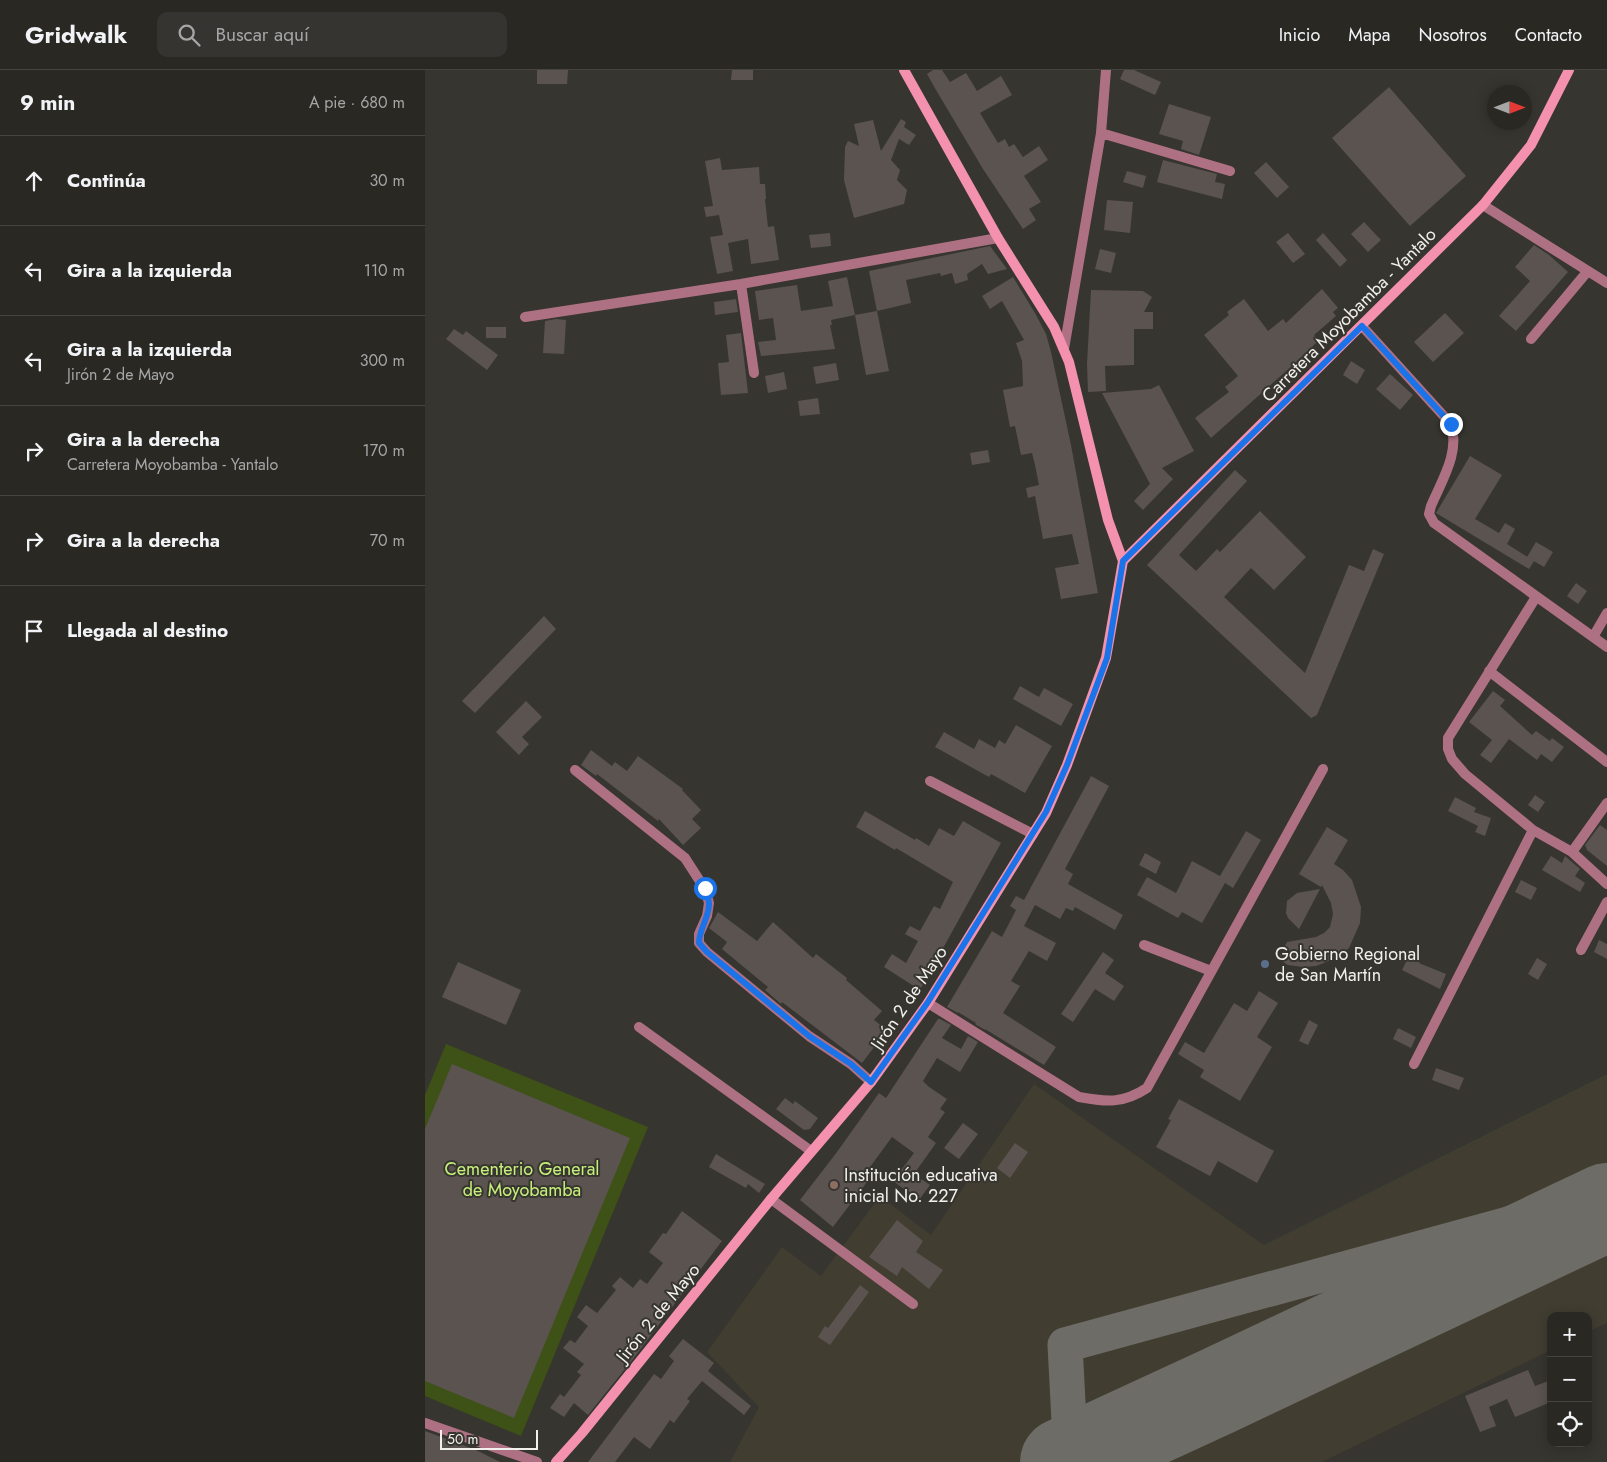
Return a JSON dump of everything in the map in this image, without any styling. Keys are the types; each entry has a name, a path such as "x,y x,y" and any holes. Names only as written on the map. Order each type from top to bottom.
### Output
{"main road":[{"path":"904,70 998,238 1054,327 1064,349 1069,362 1108,520 1123,561"},
{"name":"Carretera Moyobamba - Yantalo","path":"1123,561 1483,204 1531,146 1569,70"},
{"name":"Jirón 2 de Mayo","path":"556,1462 582,1433 771,1199 871,1082 928,1002 1046,812 1067,765 1107,658 1123,561"}],"street":[{"path":"1064,349 1101,133 1107,70"},
{"path":"1101,133 1230,170"},
{"path":"1483,204 1607,283"},
{"path":"525,317 741,284 998,238"},
{"path":"1531,339 1587,272"},
{"path":"741,284 754,373"},
{"path":"1362,326 1451,424 1455,435 1453,454 1431,506 1429,514 1434,523 1536,598 1607,647"},
{"path":"1536,598 1448,738 1448,749 1452,759 1465,774 1533,830 1572,852 1607,884"},
{"path":"1593,637 1607,613"},
{"path":"1489,671 1607,762"},
{"path":"928,1002 1079,1097 1101,1101 1123,1100 1135,1096 1147,1088 1323,769"},
{"path":"575,770 685,858 705,888 709,903 707,916 699,934 699,943 707,952 809,1036 851,1064 871,1082"},
{"path":"930,781 1033,834"},
{"path":"1572,852 1607,804"},
{"path":"1415,1064 1533,830"},
{"path":"1581,950 1607,902"},
{"path":"1145,945 1211,971"},
{"path":"639,1026 811,1151"},
{"path":"771,1199 913,1304"},
{"path":"425,1423 537,1462"}],"shaded area":[{"path":"1607,1074 1607,1323 1592,1330 1592,1312 1547,1312 1547,1352 1322,1462 730,1462 759,1407 707,1352 782,1247 821,1276 880,1196 931,1235 1034,1084 1264,1245"}],"green space":[{"name":"Cementerio General de Moyobamba","path":"446,1044 648,1127 521,1436 425,1396 425,1095"}],"building":[{"path":"537,70 568,70 567,84 537,84"},
{"path":"732,70 753,70 753,80 731,80"},
{"path":"933,70 942,70 950,82 966,73 977,91 1001,76 1012,95 980,113 998,143 1005,139 1009,147 1014,144 1023,157 1039,146 1048,160 1024,176 1041,202 1029,209 1036,220 1023,229 983,169 936,90 927,74"},
{"path":"1124,70 1134,70 1161,82 1155,95 1120,79"},
{"path":"1389,87 1466,176 1410,226 1332,138"},
{"path":"1169,104 1211,117 1199,155 1181,149 1183,141 1159,134"},
{"path":"901,119 906,122 904,127 916,135 909,145 899,139 891,160 900,170 897,180 907,190 904,204 854,218 844,180 845,147 848,141 859,146 854,124 873,120 881,151"},
{"path":"720,158 722,170 759,167 760,184 765,184 768,227 774,226 779,260 751,264 748,239 728,243 733,271 717,274 710,237 723,235 719,215 706,217 704,207 713,206 705,161"},
{"path":"1163,160 1217,174 1215,182 1225,184 1222,199 1157,182"},
{"path":"1266,162 1289,187 1277,198 1254,173"},
{"path":"1127,171 1146,176 1143,188 1123,182"},
{"path":"1107,200 1133,202 1130,233 1104,230"},
{"path":"1364,222 1381,240 1368,252 1351,234"},
{"path":"830,233 831,246 811,248 809,235"},
{"path":"1288,233 1305,254 1293,263 1276,242"},
{"path":"1323,233 1347,260 1340,267 1316,240"},
{"path":"1534,245 1568,272 1516,331 1499,316 1530,281 1515,267"},
{"path":"990,246 1007,269 988,274 982,264 967,274 968,280 955,284 952,273 941,276 940,273 906,280 911,303 877,311 869,271"},
{"path":"1100,249 1116,253 1111,273 1095,269"},
{"path":"847,277 855,315 831,320 832,325 830,325 835,349 761,356 758,342 776,340 773,318 759,320 755,291 797,285 801,311 833,306 828,281"},
{"path":"1013,277 1046,334 1051,352 1071,445 1098,593 1061,599 1055,568 1079,564 1072,534 1043,539 1035,496 1028,498 1026,488 1039,485 1035,465 1032,453 1021,455 1015,426 1010,427 1003,390 1023,386 1022,361 1016,343 1024,340 1002,301 990,309 982,296"},
{"path":"1322,289 1338,308 1333,312 1336,316 1314,335 1319,340 1211,438 1195,418 1229,392 1225,387 1238,376 1204,335 1229,315 1227,312 1244,299 1268,331 1283,319 1286,323"},
{"path":"1091,290 1143,291 1152,297 1144,312 1153,312 1153,329 1134,329 1134,365 1105,366 1106,391 1088,392 1087,364"},
{"path":"736,299 738,312 715,315 714,302"},
{"path":"877,311 889,371 866,375 855,315"},
{"path":"1445,313 1464,333 1433,362 1414,342"},
{"path":"566,320 564,354 543,353 545,321"},
{"path":"486,327 506,327 506,338 486,338"},
{"path":"454,329 463,335 466,331 498,355 487,370 446,339"},
{"path":"741,333 748,393 721,395 718,363 729,362 726,335"},
{"path":"1351,361 1365,370 1357,384 1343,375"},
{"path":"836,363 839,380 816,384 813,367"},
{"path":"784,372 787,389 768,393 765,376"},
{"path":"1390,374 1413,395 1400,410 1376,389"},
{"path":"1159,385 1194,451 1162,468 1173,479 1143,510 1134,501 1150,484 1102,393 1151,389"},
{"path":"818,398 820,414 800,416 798,401"},
{"path":"988,450 990,462 972,465 970,453"},
{"path":"1470,456 1502,475 1475,519 1499,533 1505,523 1515,529 1507,544 1534,561 1529,569 1436,513"},
{"path":"1235,470 1247,481 1179,555 1196,571 1217,549 1220,552 1260,511 1306,557 1274,590 1251,568 1224,597 1305,673 1349,565 1364,571 1373,549 1384,554 1317,715 1311,718 1147,565"},
{"path":"1536,542 1553,552 1544,567 1527,557"},
{"path":"1576,583 1587,591 1578,604 1567,596"},
{"path":"544,616 556,629 475,713 462,701"},
{"path":"1020,686 1039,697 1044,688 1073,704 1061,726 1013,699"},
{"path":"1493,691 1505,700 1500,706 1532,735 1536,731 1550,741 1552,738 1564,747 1552,762 1541,754 1537,760 1509,739 1491,763 1480,755 1492,740 1469,722"},
{"path":"526,701 542,717 522,737 529,744 519,755 496,732"},
{"path":"1016,725 1052,746 1025,793 991,774 989,777 935,747 944,732 974,749 979,739 995,748 999,740 1005,744"},
{"path":"591,750 612,766 615,762 627,771 638,756 683,789 701,810 692,819 701,828 683,845 659,819 658,821 597,774 596,776 581,765"},
{"path":"1091,776 1109,786 1065,869 1073,874 1068,884 1123,915 1115,930 1075,907 1073,911 1066,908 1060,919 1035,905 1024,926 1056,943 1047,961 1029,951 1011,981 1020,986 1003,1013 1056,1047 1044,1065 947,1007 992,931 1002,937 1016,910 1010,906 1016,896 1024,900"},
{"path":"1535,795 1545,802 1538,812 1528,805"},
{"path":"1455,797 1476,808 1474,812 1491,818 1485,836 1475,832 1478,826 1448,811"},
{"path":"865,811 929,846 939,828 954,836 963,821 1001,843 920,990 884,967 892,954 906,963 918,941 905,934 910,926 920,931 934,906 940,909 953,882 856,827"},
{"path":"1600,825 1607,830 1607,866 1587,850 1585,845"},
{"path":"1327,827 1348,840 1334,864 1352,880 1361,907 1360,923 1349,948 1337,958 1316,966 1288,965 1278,959 1287,942 1316,937 1330,927 1333,914 1331,903 1322,885 1321,887 1299,874"},
{"path":"1246,831 1261,840 1233,888 1225,883 1202,923 1182,912 1178,918 1137,895 1147,877 1176,893 1192,861 1220,876"},
{"path":"1145,853 1161,862 1156,874 1139,865"},
{"path":"1551,856 1562,863 1565,856 1580,869 1575,876 1585,883 1580,892 1542,870"},
{"path":"1521,880 1537,888 1531,900 1515,892"},
{"path":"1320,889 1299,929 1288,918 1286,913 1287,901 1297,893"},
{"path":"718,912 757,941 773,922 813,958 816,954 847,978 846,980 882,1011 874,1020 887,1030 862,1063 782,1002 781,1004 765,990 768,987 722,949 727,942 709,928"},
{"path":"1599,940 1607,944 1607,959 1594,952"},
{"path":"1103,952 1114,960 1105,973 1124,986 1114,1001 1095,989 1073,1022 1061,1014"},
{"path":"1409,956 1420,961 1419,963 1446,974 1440,989 1402,970"},
{"path":"1537,958 1547,964 1538,980 1528,974"},
{"path":"458,962 521,990 506,1025 442,997"},
{"path":"1259,991 1278,1003 1257,1037 1272,1047 1240,1101 1200,1077 1204,1070 1178,1054 1185,1042 1204,1053 1234,1003 1247,1011"},
{"path":"938,1019 951,1025 942,1038 961,1049 968,1036 978,1042 960,1072 937,1058 923,1081 947,1099 940,1109 945,1112 928,1137 936,1143 914,1174 930,1185 919,1200 893,1181 914,1153 892,1137 870,1167 876,1170 833,1227 800,1200 879,1093 886,1098"},
{"path":"1309,1020 1318,1025 1308,1045 1299,1041"},
{"path":"1398,1028 1416,1037 1411,1048 1393,1039"},
{"name":"Cementerio General de Moyobamba","path":"452,1064 630,1138 514,1418 425,1381 425,1129"},
{"path":"1436,1068 1464,1078 1459,1090 1432,1080"},
{"path":"785,1098 793,1104 795,1101 818,1118 810,1129 804,1130 776,1109"},
{"path":"1179,1099 1274,1151 1257,1183 1218,1161 1210,1176 1156,1147 1171,1120 1168,1119"},
{"path":"963,1123 978,1134 959,1159 944,1148"},
{"path":"1015,1143 1028,1152 1010,1178 997,1168"},
{"path":"716,1154 765,1184 759,1193 748,1184 746,1188 709,1167"},
{"path":"682,1211 722,1241 588,1415 574,1403 564,1417 550,1408 560,1394 564,1397 581,1375 577,1372 584,1364 563,1348 570,1340 575,1343 588,1326 577,1317 586,1305 597,1313 616,1290 612,1286 620,1277 633,1288 640,1279 647,1284 663,1263 649,1252 663,1233 666,1234"},
{"path":"897,1220 923,1241 916,1252 943,1270 929,1289 902,1267 897,1276 869,1257"},
{"path":"860,1285 869,1292 830,1345 818,1337 825,1326 828,1328"},
{"path":"683,1339 714,1363 708,1371 751,1406 744,1415 702,1381 687,1399 690,1401 674,1423 670,1420 650,1449 634,1437 615,1462 588,1462 654,1374 661,1379 674,1361 669,1356"},
{"path":"1528,1370 1535,1386 1547,1382 1547,1404 1515,1417 1507,1399 1489,1407 1496,1426 1480,1432 1465,1396"},
{"path":"425,1431 476,1450 500,1462 425,1462"}],"taxiway":[{"path":"1071,1459 1065,1345 1607,1197"}],"runway":[{"path":"1064,1462 1607,1207"}],"place":[{"name":"Gobierno Regional de San Martín","path":"1265,964"},
{"name":"Institución educativa inicial No. 227","path":"834,1185"}],"route":[{"path":"705,888 709,903 707,916 699,934 699,943 707,952 809,1036 851,1064 871,1082 928,1002 1046,812 1067,765 1107,658 1123,561 1362,326 1451,424"}]}
